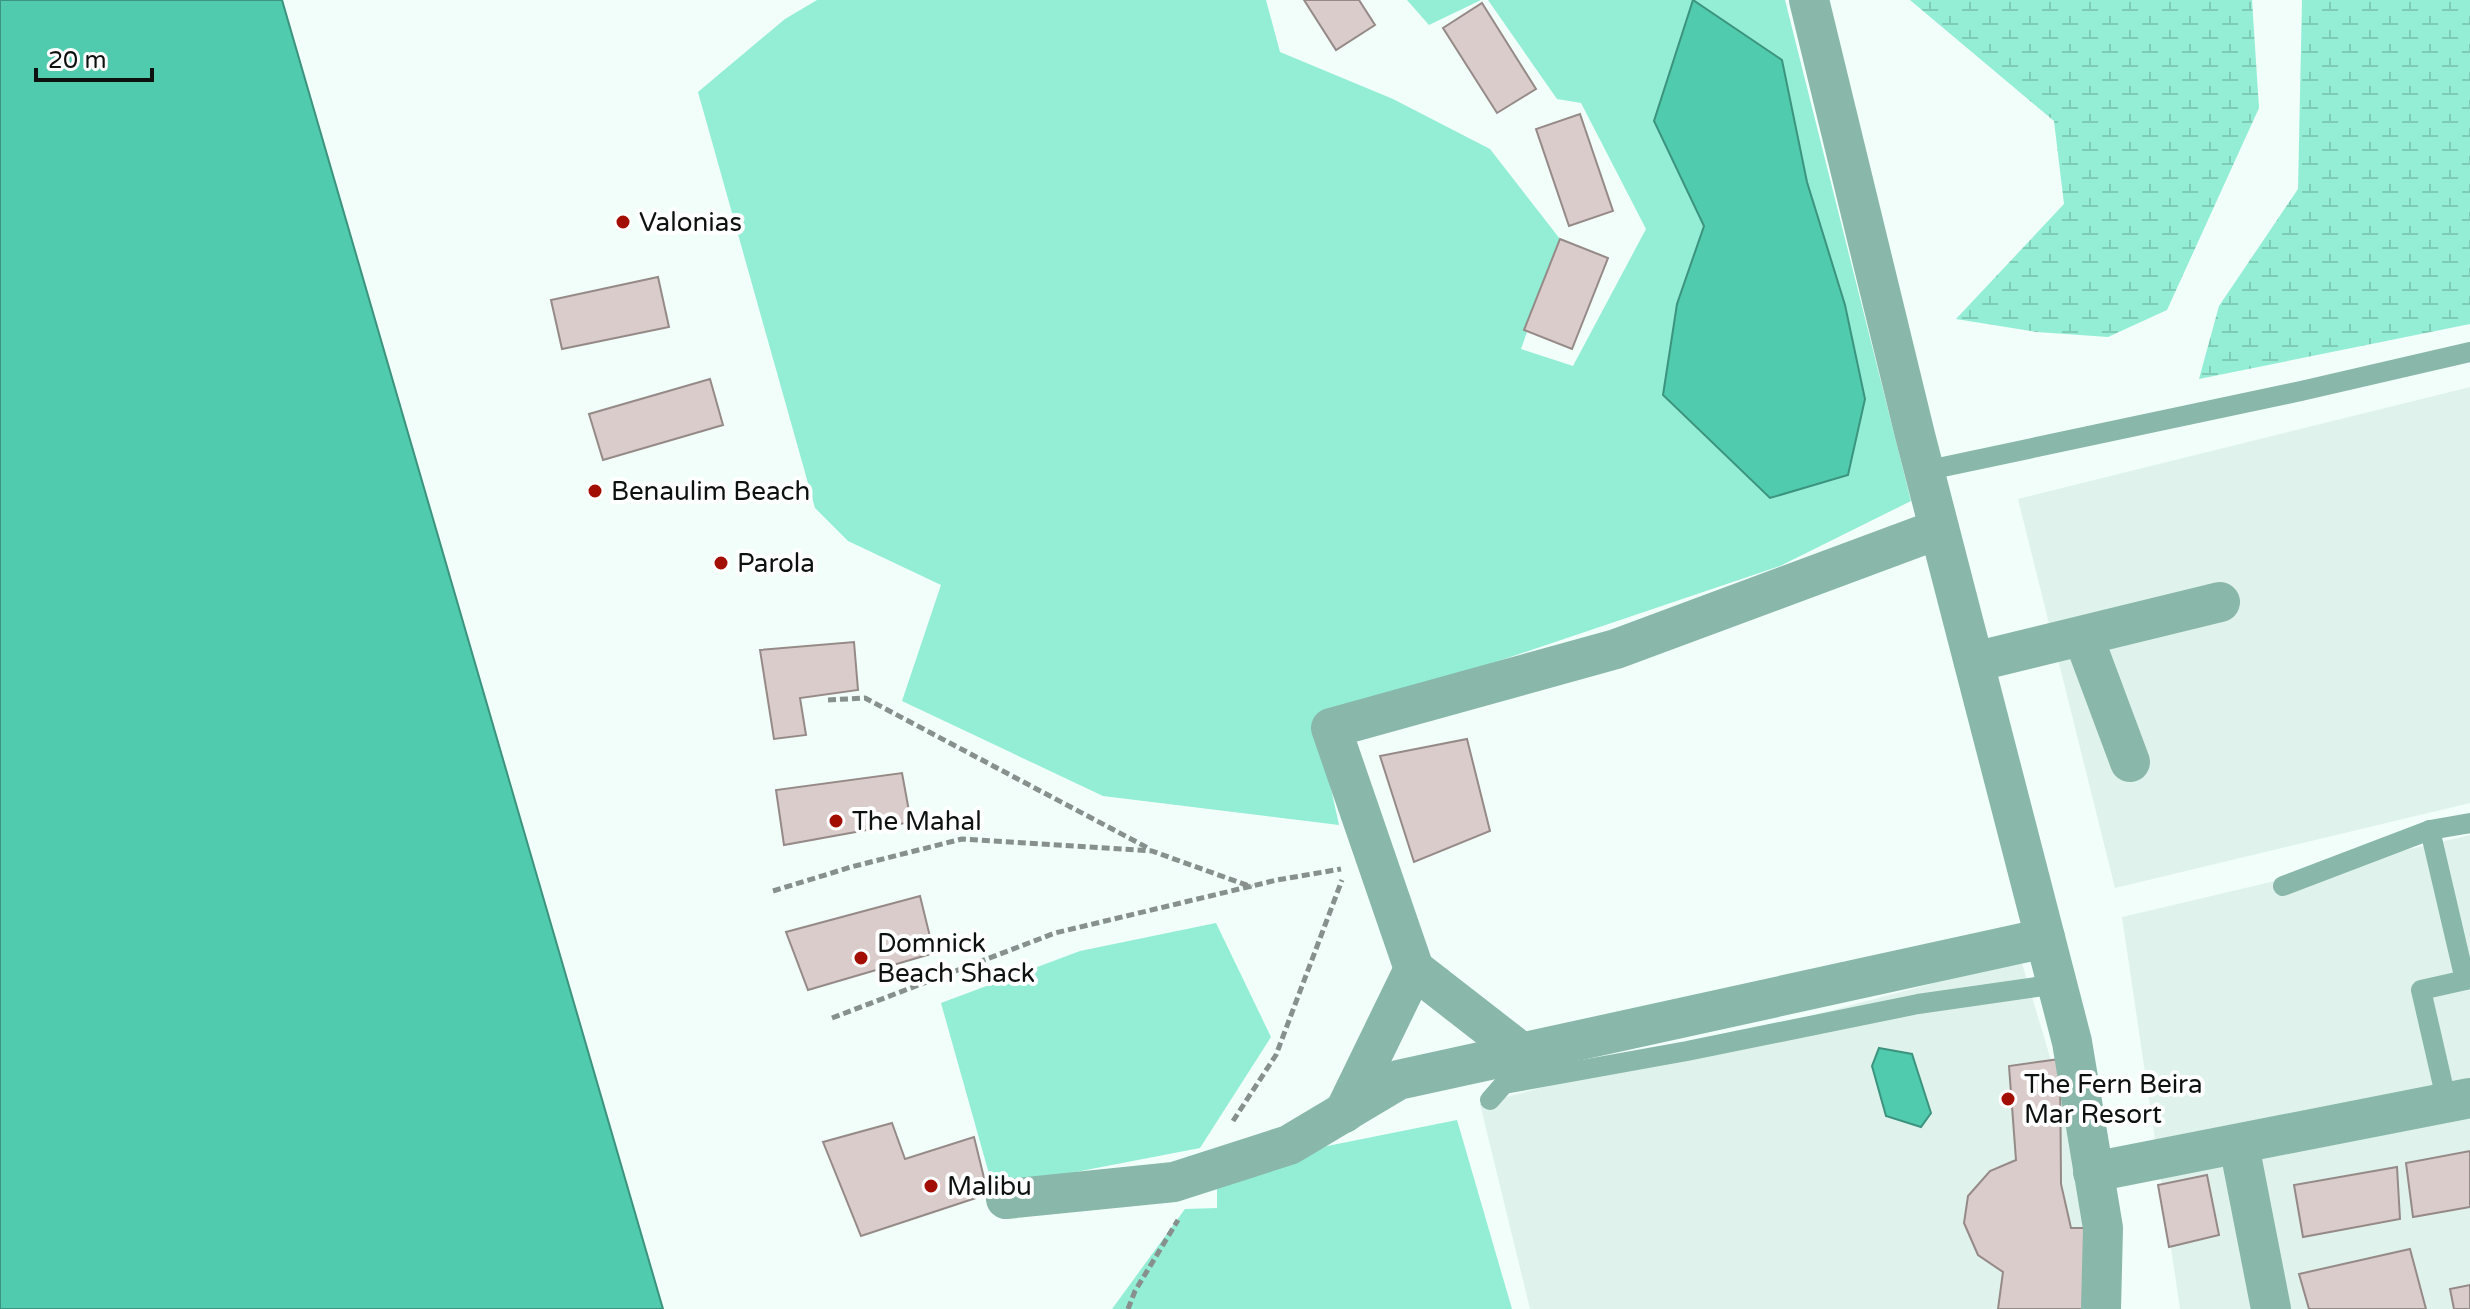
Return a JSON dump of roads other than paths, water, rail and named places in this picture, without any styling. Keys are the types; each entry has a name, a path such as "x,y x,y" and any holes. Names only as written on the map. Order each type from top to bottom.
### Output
{"street":[{"path":"1809,0 1924,471 2072,1042 2103,1228 2101,1309"},
{"path":"1522,1053 1414,969 1331,728 1616,649 1939,529"},
{"path":"1974,662 2220,602"},
{"path":"2083,636 2130,762"},
{"path":"1006,1199 1174,1182 1289,1145 1398,1080 2045,938"},
{"path":"1344,1113 1414,969"},
{"path":"2093,1172 2458,1101"},
{"path":"2239,1145 2271,1309"}],"lane":[{"path":"1924,471 2470,352"},
{"path":"2283,886 2430,830 2470,823"},
{"path":"2430,830 2468,979 2421,990 2458,1101"},
{"path":"1490,1100 1504,1084 1918,1004 2057,984"}],"place":[{"name":"Valonias","path":"623,222"},
{"name":"Benaulim Beach","path":"595,491"},
{"name":"Parola","path":"721,563"},
{"name":"The Mahal","path":"836,821"},
{"name":"Domnick Beach Shack","path":"861,958"},
{"name":"The Fern Beira Mar Resort","path":"2008,1099"},
{"name":"Malibu","path":"931,1186"}]}
